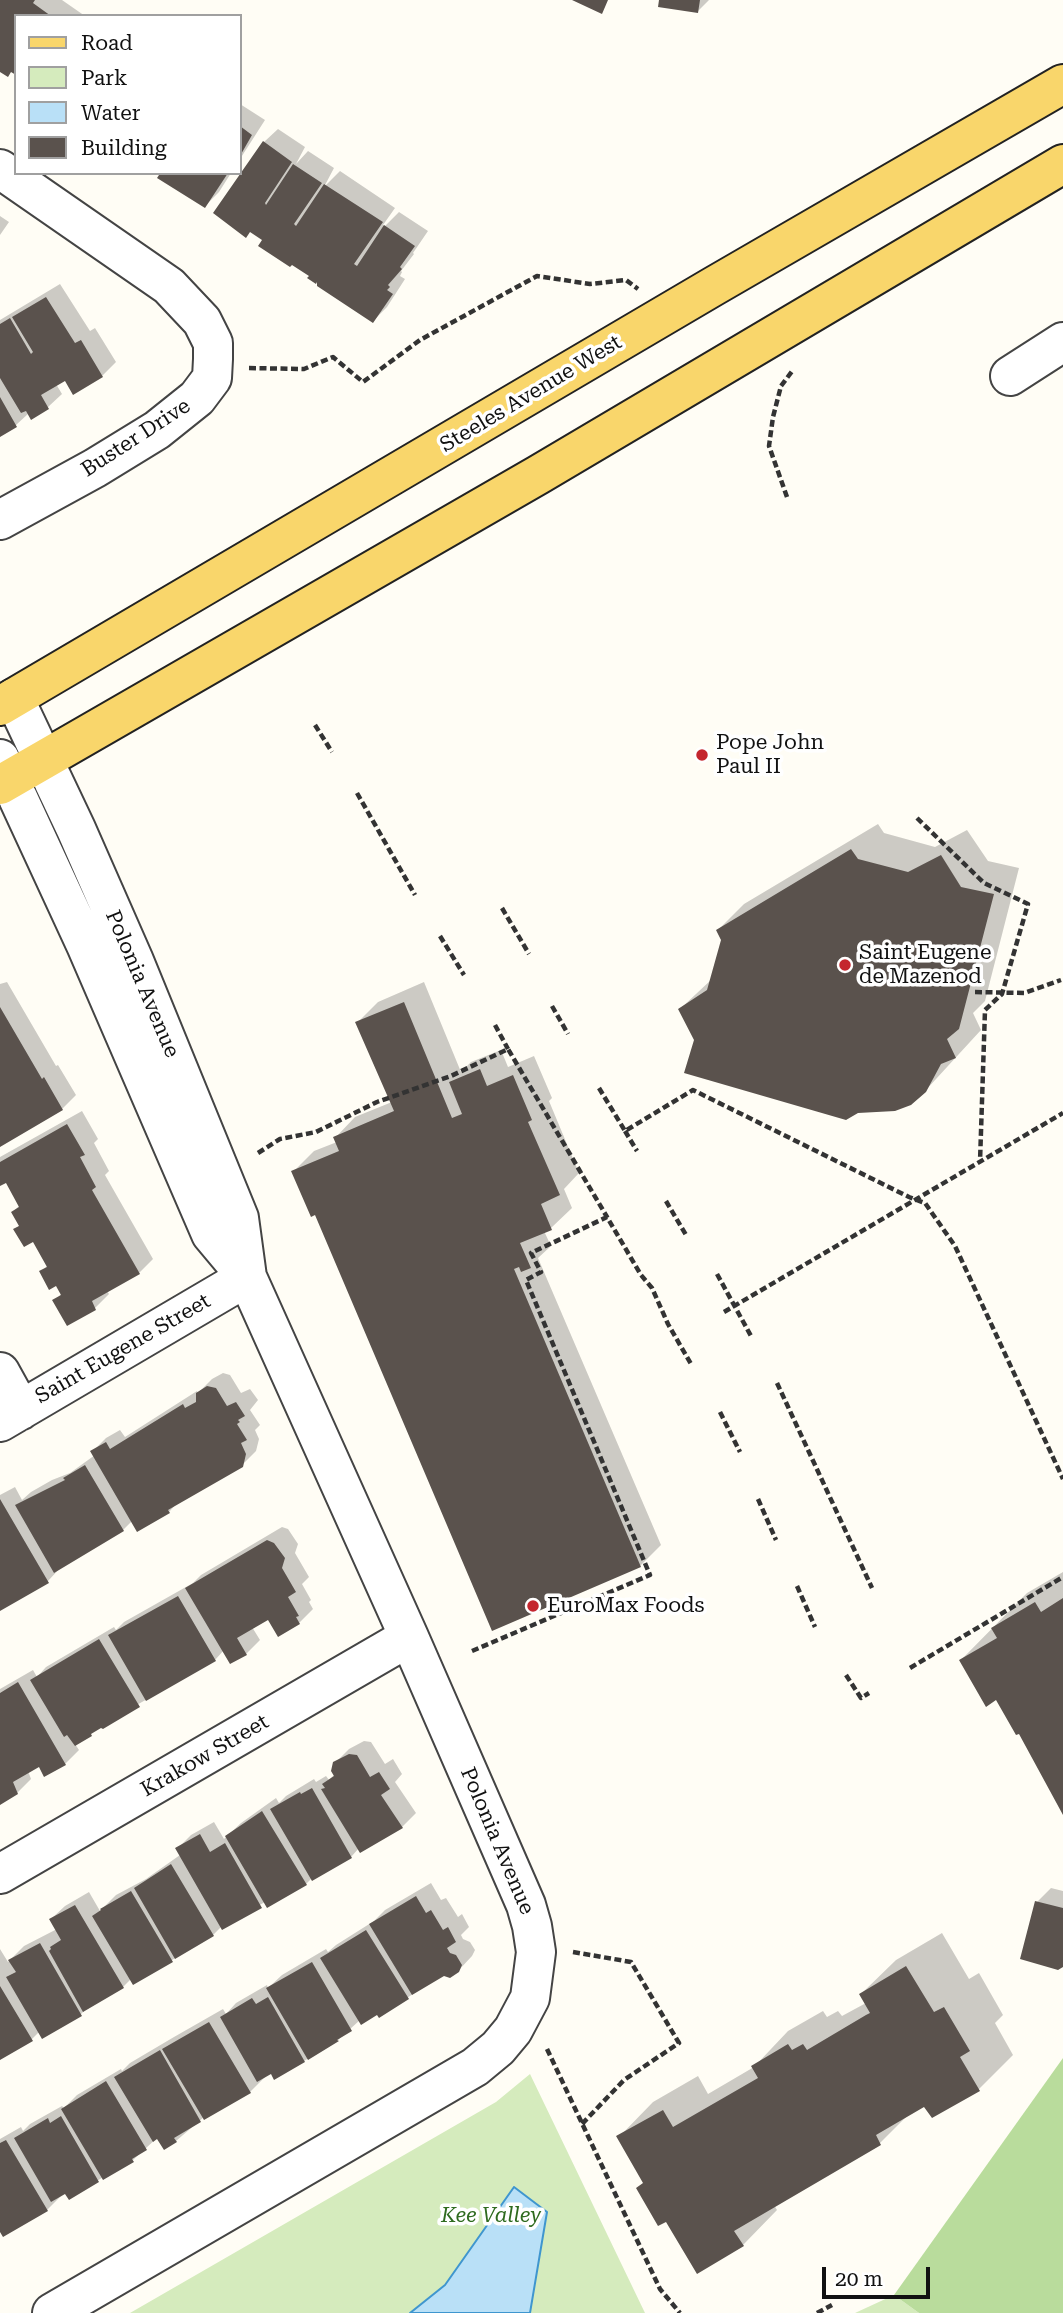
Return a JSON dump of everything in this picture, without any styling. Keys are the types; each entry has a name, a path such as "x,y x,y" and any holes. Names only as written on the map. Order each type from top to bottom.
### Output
{"main road":[{"name":"Steeles Avenue West","path":"7,702 669,312 1063,84"},
{"path":"3,775 43,760 538,475 1063,163"}],"street":[{"path":"0,169 169,286 202,321 212,343 213,367"},
{"path":"1010,376 1063,342"},
{"name":"Buster Drive","path":"0,520 95,468 157,430 197,398 212,378 213,367"},
{"name":"Polonia Avenue","path":"7,702 43,760 134,961 239,1218 247,1277"},
{"name":"Polonia Avenue","path":"3,775 86,945 211,1234 247,1277 526,1905 536,1952 530,1998 513,2031 475,2067 52,2313"},
{"name":"Saint Eugene Street","path":"10,1416 247,1277"},
{"path":"0,1372 10,1416"},
{"name":"Krakow Street","path":"0,1874 409,1637"}],"path":[{"path":"213,367 304,369 333,358 363,382 420,340 537,276 590,284 626,280 669,312"},
{"path":"773,334 797,365 781,386 769,446 787,497"},
{"path":"316,724 332,752"},
{"path":"357,793 415,895"},
{"path":"917,818 984,883 1028,904 1002,995 985,1010 979,1162"},
{"path":"502,908 528,954"},
{"path":"440,936 464,975"},
{"path":"975,992 1002,995 1024,993 1060,980"},
{"path":"552,1006 568,1034"},
{"path":"495,1025 641,1275 652,1288 691,1364"},
{"path":"258,1153 280,1139 316,1132 377,1102 451,1076 508,1049"},
{"path":"599,1088 637,1151"},
{"path":"625,1131 693,1090 915,1200 926,1203 955,1246 1063,1479"},
{"path":"724,1312 1063,1113"},
{"path":"666,1202 686,1235"},
{"path":"472,1651 650,1575 526,1280 541,1272 531,1253 607,1217"},
{"path":"717,1274 751,1336"},
{"path":"676,1338 684,1334"},
{"path":"777,1383 872,1588"},
{"path":"720,1412 740,1452"},
{"path":"758,1499 776,1540"},
{"path":"910,1668 1063,1577"},
{"path":"797,1586 815,1627"},
{"path":"846,1675 861,1698 869,1693"},
{"path":"570,1951 631,1962 678,2043 624,2080 582,2124"},
{"path":"545,2045 660,2289 680,2313"},
{"path":"817,2313 832,2305"}],"green space":[{"path":"1063,2058 1063,2313 919,2313 894,2295"},
{"name":"Kee Valley","path":"530,2074 645,2313 130,2313 496,2102"},
{"path":"894,2295 919,2313 855,2313"}],"water":[{"path":"514,2187 547,2212 530,2313 410,2313 445,2285"}],"building":[{"path":"0,0 35,0 33,3 48,14 14,14 14,74 11,72 8,77 0,72"},
{"path":"572,0 608,0 602,14"},
{"path":"659,0 700,0 698,13 658,7"},
{"path":"242,128 252,135 242,152"},
{"path":"263,141 292,162 266,205 293,164 322,183 294,224 296,226 324,184 383,222 354,264 357,266 384,225 415,246 400,267 402,269 388,285 390,287 387,290 393,294 373,323 317,286 317,282 316,284 307,278 309,276 258,246 262,240 250,232 246,238 213,213 242,175"},
{"path":"159,175 227,175 205,208 157,178"},
{"path":"46,297 75,343 81,340 103,377 73,395 65,381 41,395 49,409 31,420 26,411 21,413 0,378 0,324 10,318 31,354 33,352 12,317"},
{"path":"0,397 17,427 0,437"},
{"name":"Saint Eugene de Mazenod","path":"851,849 858,859 908,872 941,855 961,887 994,894 959,1029 947,1039 956,1058 941,1064 926,1092 911,1105 895,1111 858,1113 846,1120 684,1073 694,1040 678,1009 707,990 721,940 716,930"},
{"path":"404,1002 452,1118 462,1114 449,1082 480,1069 487,1086 513,1075 532,1120 528,1122 560,1195 541,1204 552,1230 520,1243 531,1268 521,1272 519,1267 514,1269 641,1567 492,1631 315,1215 311,1217 291,1171 339,1151 333,1137 394,1111 355,1022"},
{"path":"0,1007 63,1110 0,1147"},
{"path":"67,1124 85,1155 80,1157 96,1187 92,1190 140,1274 92,1301 96,1310 67,1326 52,1300 61,1295 56,1286 49,1290 39,1271 47,1267 33,1242 24,1247 13,1229 19,1226 11,1212 19,1207 6,1183 0,1186 0,1162"},
{"path":"207,1386 216,1388 227,1406 236,1402 245,1416 238,1420 240,1422 237,1424 247,1440 241,1443 246,1454 243,1467 168,1510 170,1513 137,1532 90,1451 106,1442 110,1449 183,1404 185,1408 196,1402 196,1393"},
{"path":"85,1465 124,1531 54,1573 15,1505 65,1480 63,1478"},
{"path":"0,1499 49,1583 0,1611"},
{"path":"267,1540 274,1543 285,1558 282,1568 296,1592 288,1597 299,1616 296,1617 300,1624 278,1637 268,1620 237,1638 247,1655 230,1664 185,1588"},
{"path":"178,1596 216,1661 146,1701 108,1635"},
{"path":"1063,1598 1063,1815 1019,1734 1016,1735 996,1700 986,1707 959,1660 997,1638 991,1628 1035,1602 1041,1612"},
{"path":"99,1639 140,1707 75,1746 67,1735 64,1737 30,1680"},
{"path":"18,1682 66,1765 44,1777 39,1767 13,1782 18,1794 0,1805 0,1693"},
{"path":"349,1754 357,1755 370,1777 379,1772 390,1789 381,1795 403,1828 360,1853 321,1789 325,1788 322,1784 334,1776 331,1771 333,1762"},
{"path":"312,1788 352,1858 312,1881 270,1809"},
{"path":"262,1811 307,1885 267,1908 225,1836"},
{"path":"200,1834 210,1852 225,1843 262,1908 222,1930 175,1848"},
{"path":"171,1864 214,1936 175,1959 134,1888"},
{"path":"131,1891 173,1962 133,1985 92,1916"},
{"path":"416,1896 426,1913 431,1910 443,1930 448,1927 456,1942 447,1948 450,1953 456,1955 462,1965 459,1972 450,1978 444,1976 412,1995 369,1924"},
{"path":"1035,1901 1063,1908 1063,1967 1058,1970 1020,1959"},
{"path":"75,1905 124,1988 83,2012 49,1951 50,1947 61,1940 49,1919"},
{"path":"366,1930 409,1999 379,2018 377,2015 361,2025 320,1958"},
{"path":"40,1943 82,2016 42,2039 6,1977 16,1972 8,1960"},
{"path":"312,1962 352,2031 308,2060 266,1988"},
{"path":"906,1966 934,2012 944,2007 970,2051 960,2057 980,2091 932,2118 924,2107 876,2135 881,2145 734,2231 744,2246 697,2274 666,2222 658,2226 636,2188 643,2183 616,2136 663,2110 673,2127 758,2078 751,2066 788,2044 792,2050 803,2044 807,2050 870,2013 859,1994"},
{"path":"0,1986 33,2041 0,2060"},
{"path":"268,1997 305,2062 274,2080 271,2074 257,2082 220,2017 252,1998 256,2004"},
{"path":"209,2022 251,2093 204,2120 162,2049"},
{"path":"160,2050 201,2122 174,2138 177,2142 164,2150 157,2139 153,2142 114,2077"},
{"path":"106,2081 147,2150 132,2159 134,2162 103,2180 61,2109"},
{"path":"61,2116 99,2182 69,2200 65,2194 51,2202 14,2138 48,2118 50,2123"},
{"path":"6,2140 48,2211 3,2237 0,2232 0,2143"}],"place":[{"name":"Pope John Paul II","path":"702,755"},
{"name":"Saint Eugene de Mazenod","path":"845,965"},
{"name":"EuroMax Foods","path":"533,1606"}]}
